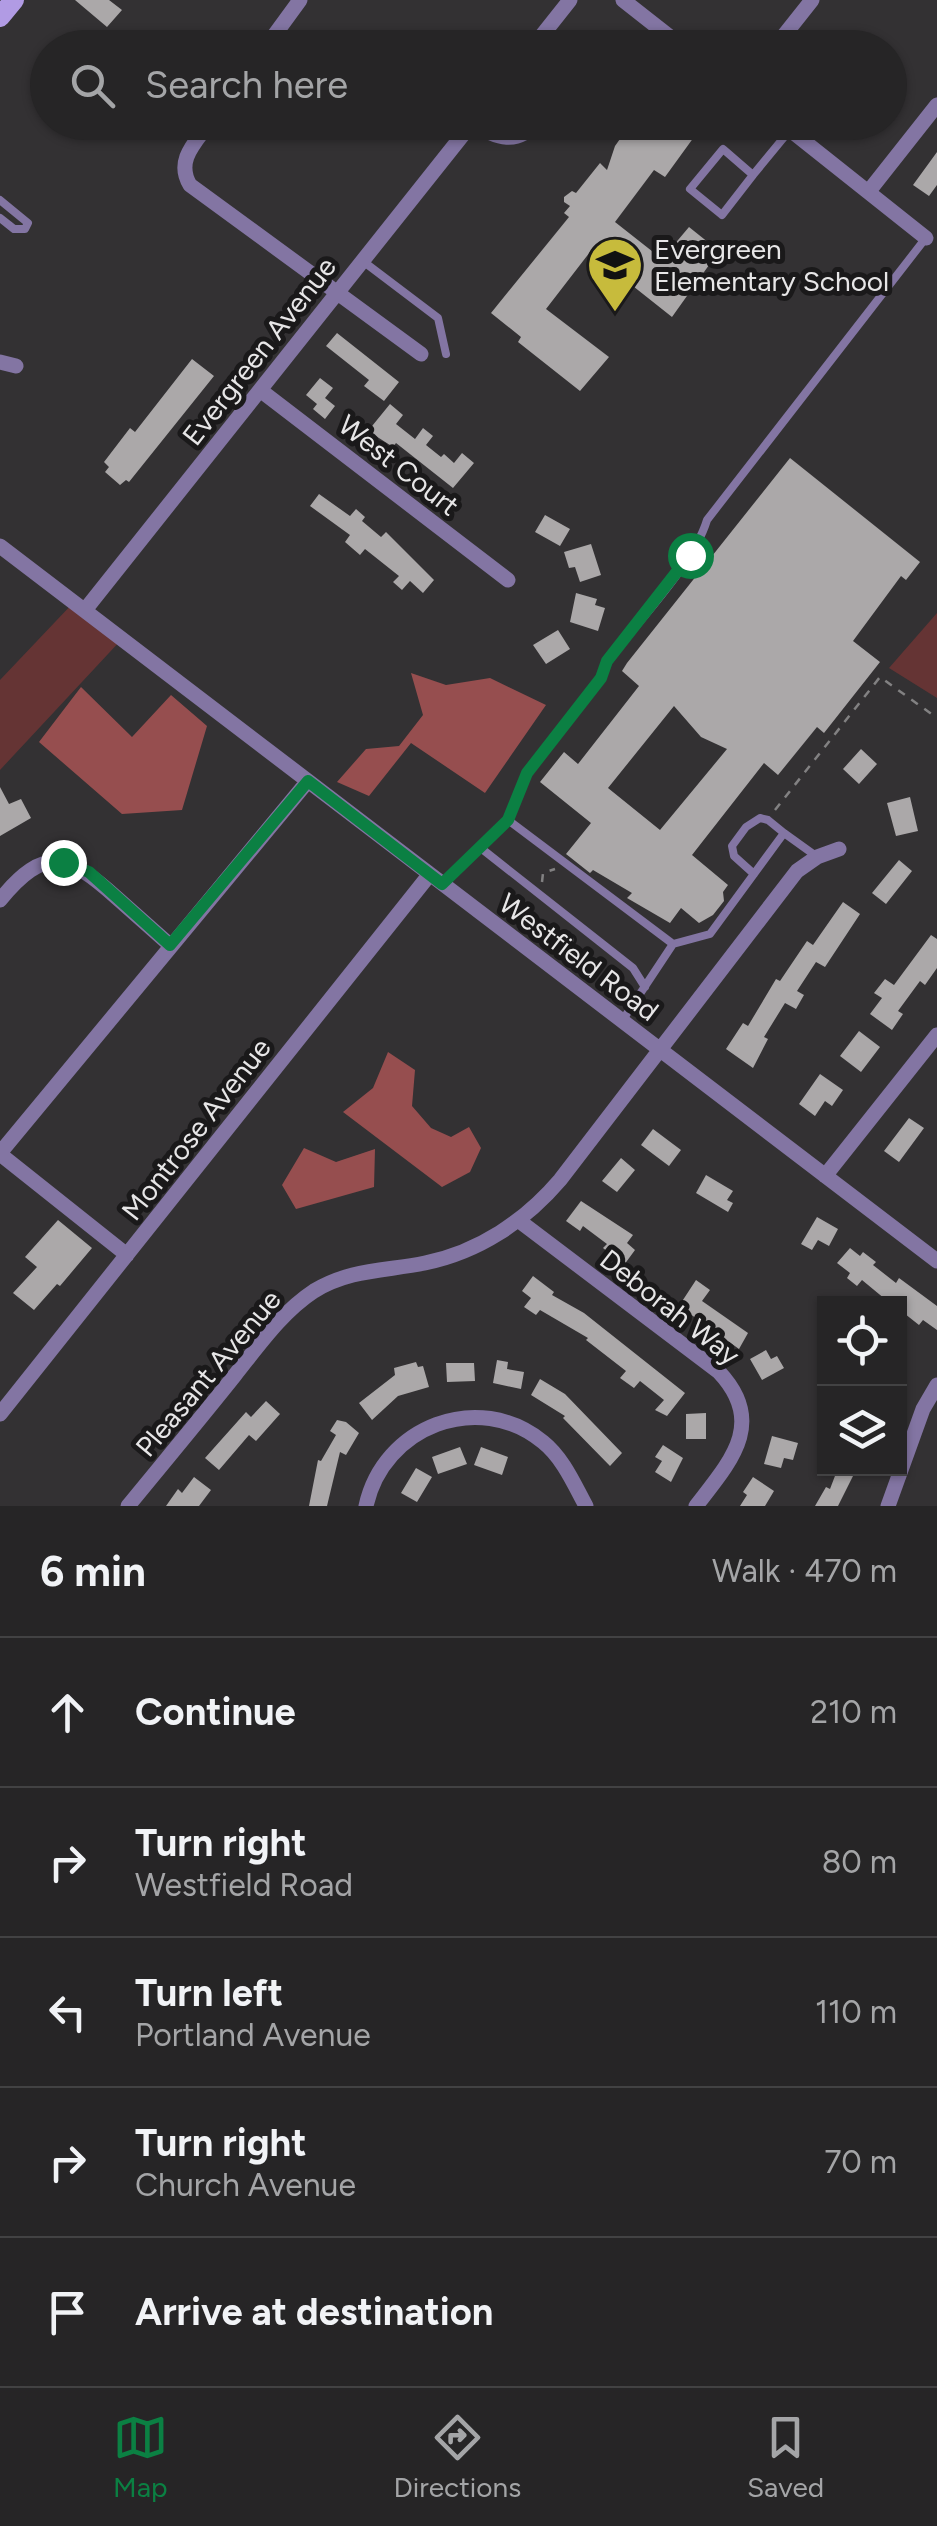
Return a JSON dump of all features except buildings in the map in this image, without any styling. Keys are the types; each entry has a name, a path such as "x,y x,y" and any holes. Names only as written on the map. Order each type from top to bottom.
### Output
{"street":[{"path":"0,17 14,0"},
{"path":"279,30 300,0"},
{"path":"546,30 570,0"},
{"path":"624,0 662,30"},
{"path":"788,30 812,0"},
{"path":"868,191 937,105"},
{"path":"198,140 184,161 190,185 421,354"},
{"name":"Evergreen Avenue","path":"85,610 459,140"},
{"path":"803,140 926,238"},
{"name":"West Court","path":"260,390 508,580"},
{"name":"Westfield Road","path":"0,546 937,1262"},
{"path":"127,1256 0,1153 308,781"},
{"path":"816,856 839,849"},
{"name":"Pleasant Avenue","path":"128,1506 276,1326 312,1293 356,1272 448,1257 492,1238 518,1220 560,1180 797,870 816,856"},
{"path":"0,900 30,868 63,862 89,872 170,945"},
{"name":"Montrose Avenue","path":"0,1414 436,879"},
{"path":"824,1176 937,1035"},
{"name":"Deborah Way","path":"518,1220 719,1372 736,1394 742,1420 738,1448 696,1506"},
{"path":"888,1506 922,1409 937,1385"},
{"path":"366,1506 382,1467 404,1441 434,1424 467,1417 512,1424 542,1441 560,1461 586,1506"}],"lane":[{"path":"753,175 723,149 690,189 722,214 753,175 776,140"},
{"path":"0,200 28,223 25,229 14,228 0,218"},
{"path":"436,879 482,848 508,820 527,773 690,555 707,520 926,238"},
{"path":"363,261 438,318 446,354"},
{"path":"754,874 734,856 732,846 755,819 768,820 816,856"},
{"path":"508,820 673,944"},
{"path":"622,1021 673,944 710,934 784,833"},
{"path":"482,848 633,968 645,987"}],"path":[{"path":"768,820 880,678 937,718"},
{"path":"540,893 543,873 556,869 561,860"}],"shaded area":[{"path":"74,602 122,639 0,770 0,680"},
{"path":"937,613 937,698 889,668"},
{"path":"411,673 446,685 490,678 546,705 485,793 411,743 369,796 337,782 366,749 399,746 423,715"},
{"path":"81,687 132,737 171,695 207,726 182,810 122,814 39,742"},
{"path":"388,1052 415,1070 412,1106 431,1128 451,1137 469,1127 481,1148 470,1172 442,1187 343,1112 373,1088"},
{"path":"304,1148 336,1162 375,1149 374,1187 296,1209 282,1185"}],"place":[{"name":"Evergreen Elementary School","path":"615,314"}],"route":[{"path":"63,862 89,872 170,945 308,781 442,884 508,820 527,773 690,555"}]}
